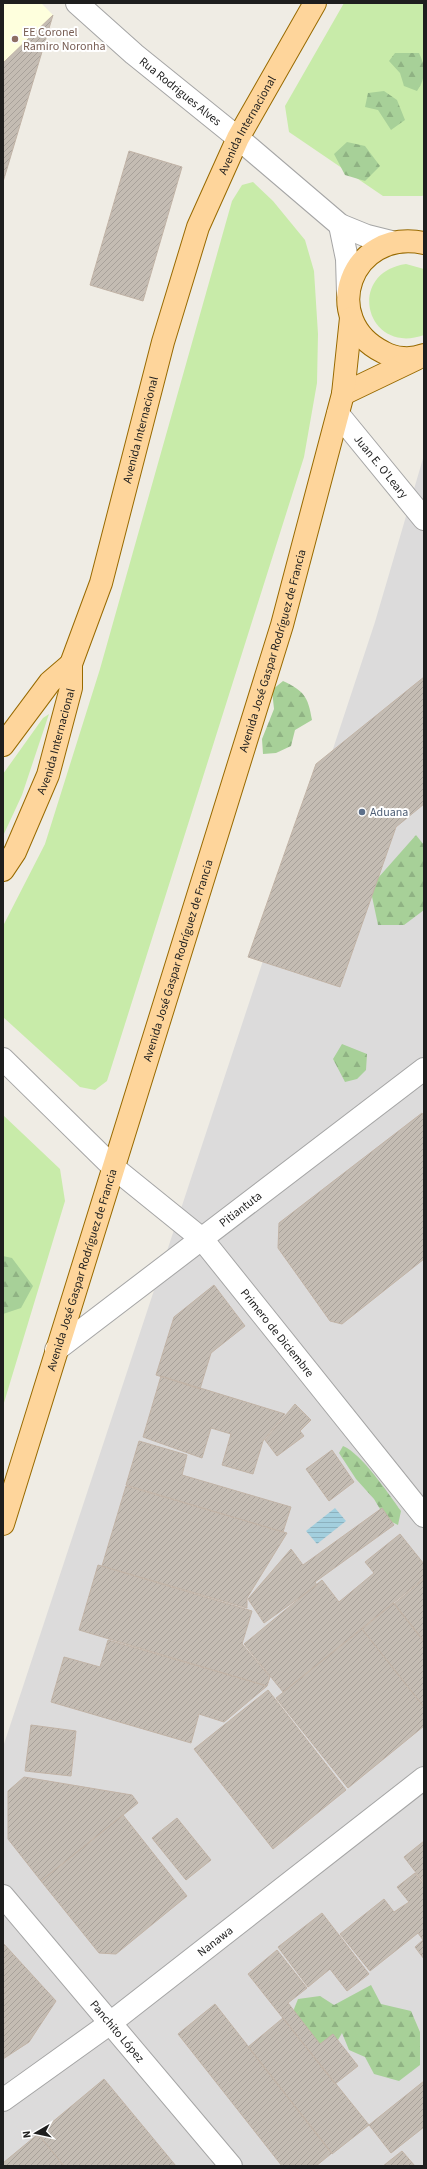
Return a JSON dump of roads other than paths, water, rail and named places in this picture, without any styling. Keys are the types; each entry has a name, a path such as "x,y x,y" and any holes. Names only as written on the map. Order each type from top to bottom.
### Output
{"main road":[{"name":"Avenida Internacional","path":"3,870 15,852 48,775 71,688 71,664 101,583 163,342 198,227 238,138 315,3"},
{"path":"412,240 375,249 362,261 353,276 348,293 348,303 351,318 361,337 374,348 389,355 405,358 423,356"},
{"name":"Avenida José Gaspar Rodríguez de Francia","path":"3,1524 282,625 341,404 351,318"},
{"path":"341,404 423,356"},
{"path":"3,746 50,682 71,664"}],"street":[{"name":"Rua Rodrigues Alves","path":"77,3 134,54 238,138 340,225 368,236 412,240"},
{"path":"340,225 347,259 348,293"},
{"name":"Juan E. O'Leary","path":"341,404 424,519"},
{"name":"Primero de Diciembre","path":"3,1058 113,1167 202,1239 424,1516"},
{"name":"Pitiantuta","path":"56,1350 424,1069"},
{"name":"Nanawa","path":"3,2100 109,2024 424,1778"},
{"name":"Panchito López","path":"3,1896 109,2024 231,2166"}],"water":[{"path":"335,1508 346,1521 317,1544 306,1531"}],"place":[{"name":"EE Coronel Ramiro Noronha","path":"15,39"},
{"name":"Aduana","path":"362,812"}]}
